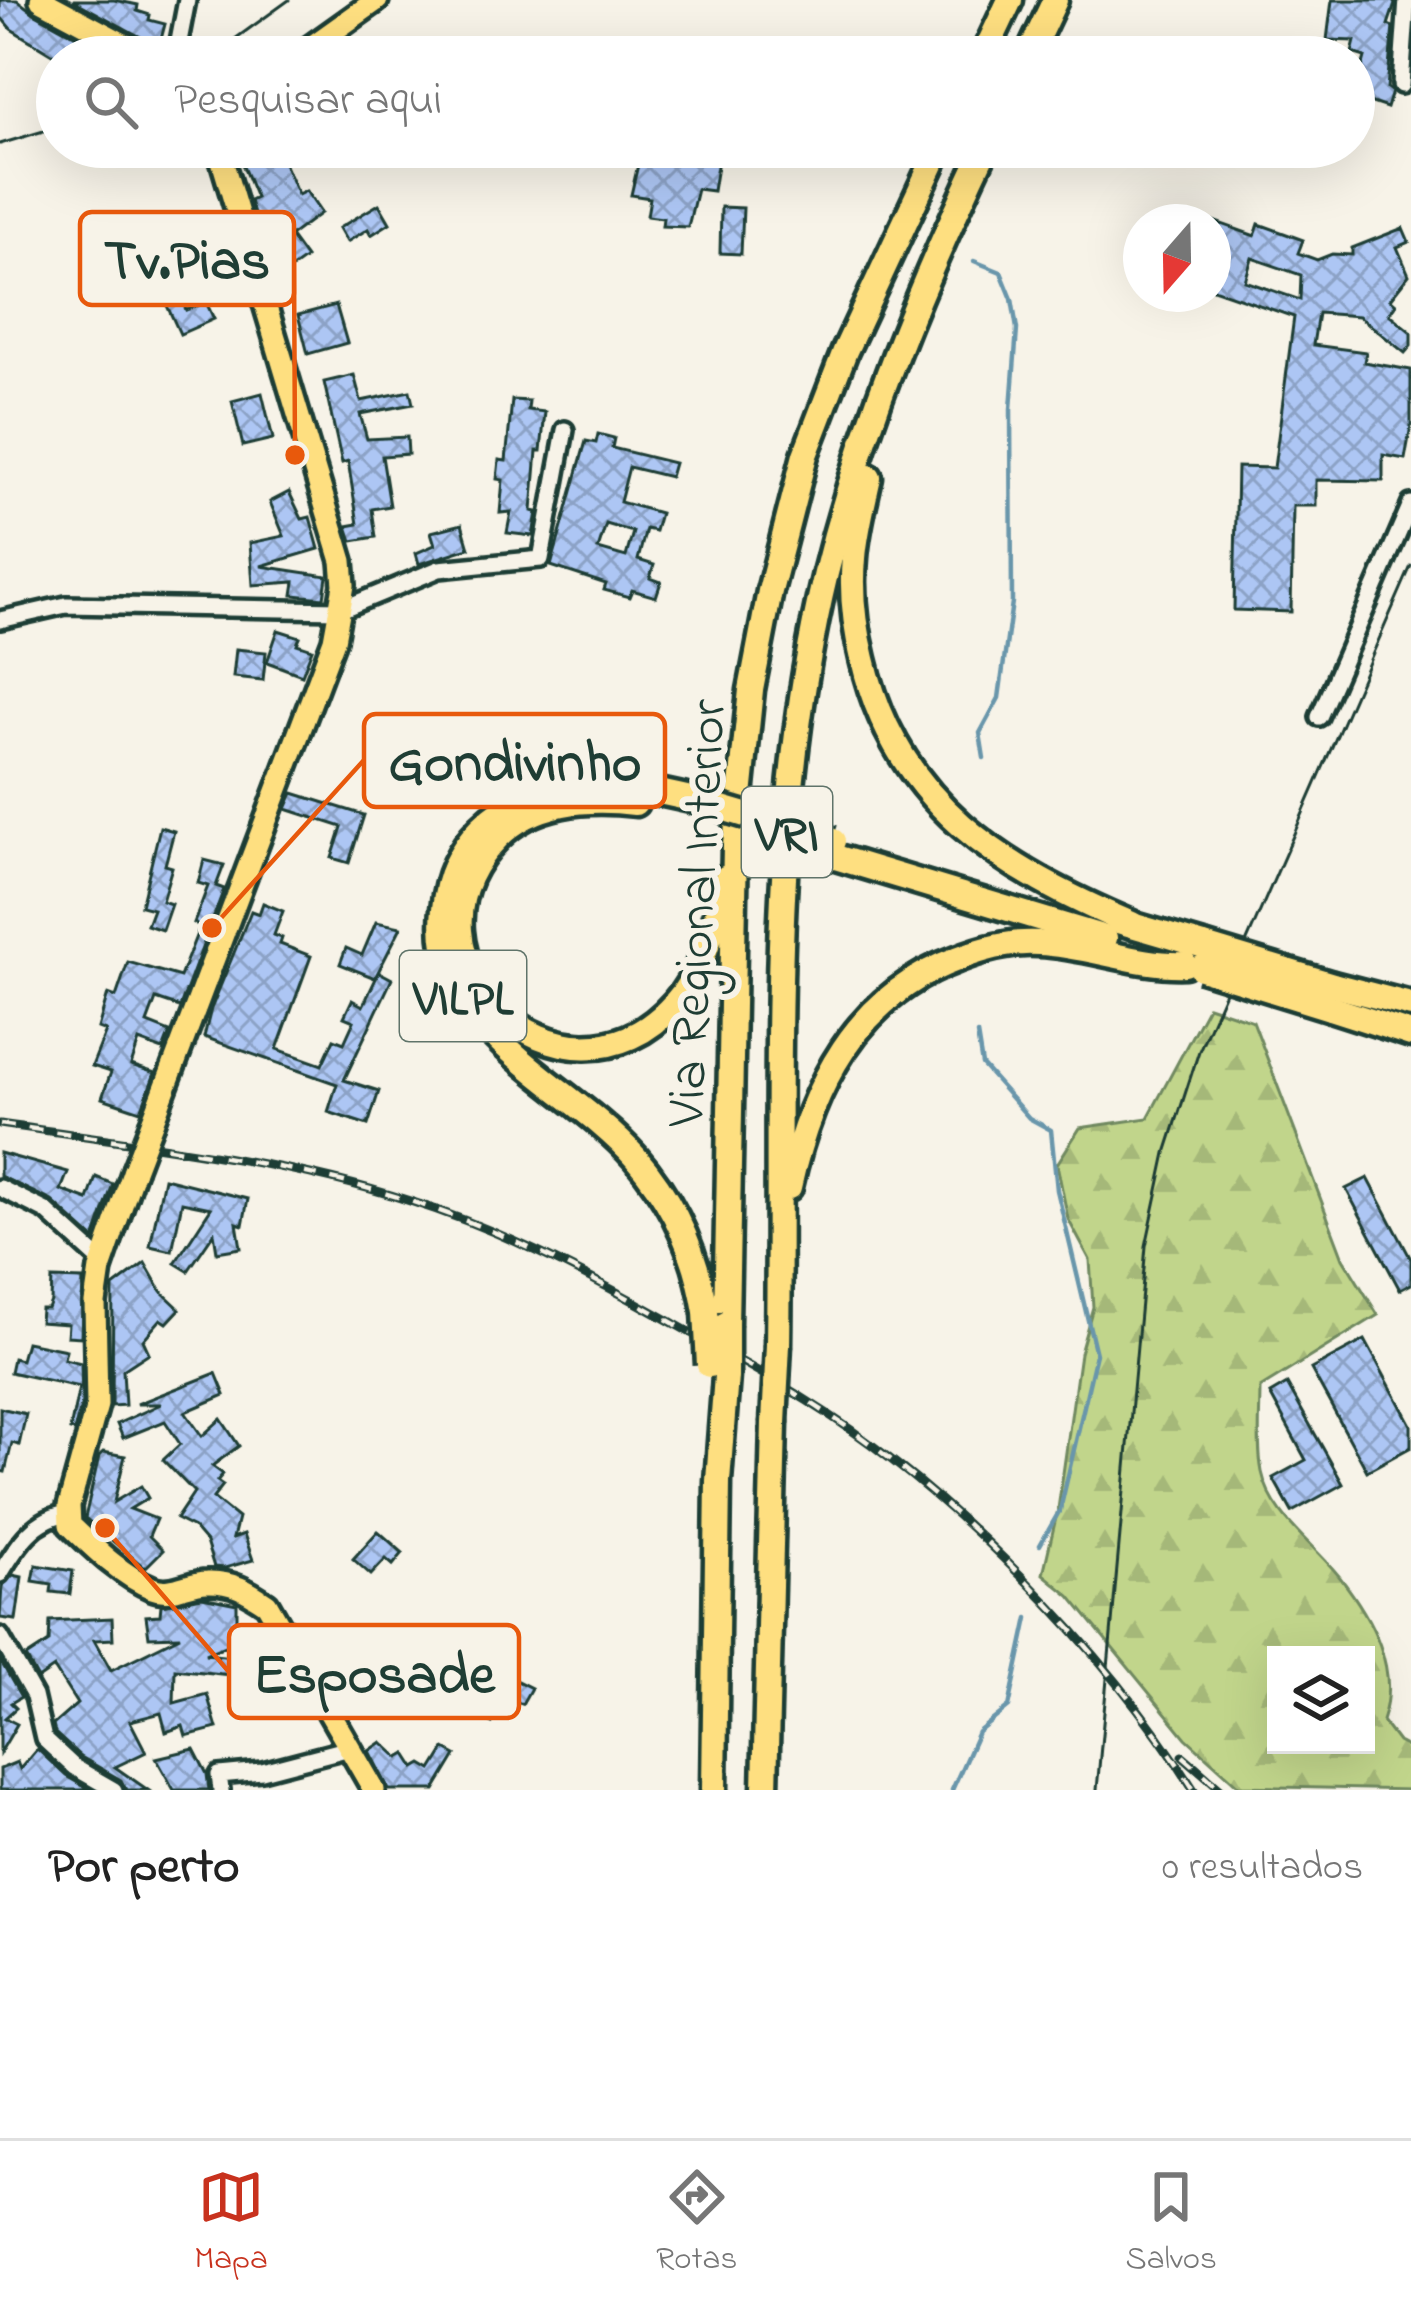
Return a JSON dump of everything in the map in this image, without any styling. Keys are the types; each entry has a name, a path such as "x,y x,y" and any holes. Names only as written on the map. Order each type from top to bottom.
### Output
{"highway":[{"path":"992,36 1010,0"},
{"path":"1038,36 1055,0"},
{"name":"Via Regional Interior","path":"714,1790 716,1318 735,845 752,690 770,591 805,455 845,351 930,168"},
{"name":"Via Regional Interior","path":"765,1790 778,1345 783,895 799,725 826,573 868,436 920,291 976,168"},
{"name":"VILPL","path":"868,436 872,464 854,561 854,607 866,673 894,742 938,803 983,844 1040,883 1196,959"},
{"name":"VILPL","path":"716,1318 687,1240 656,1184 608,1130 518,1057 477,1016 452,972 442,922 458,859 493,816 518,800 577,783 613,783 1196,959 1331,996 1411,1005"},
{"name":"VILPL","path":"694,808 578,801 548,807 504,830 476,866 460,923 466,964 490,1003 535,1037 557,1043 585,1046 637,1034 678,1001 696,971 735,845"},
{"name":"VILPL","path":"832,849 1132,924"},
{"name":"VILPL","path":"780,1236 790,1181 821,1083 849,1038 902,987 972,953 1032,942 1108,951 1164,964 1196,959"},
{"name":"VILPL","path":"1331,996 1411,1034"}],"main road":[{"path":"41,0 109,36"},
{"path":"326,36 377,0"},
{"path":"224,168 342,561 340,610 334,640 102,1262 95,1304 97,1406 70,1525 100,1554 152,1588 170,1591 205,1582 240,1585 267,1604 374,1790"}],"street":[{"path":"180,36 187,0"},
{"path":"1401,85 1407,0"},
{"path":"0,620 66,605 340,610 439,569 541,559 566,430"},
{"path":"1319,717 1411,504"},
{"path":"0,1188 46,1210 102,1262"},
{"path":"0,1574 17,1545 35,1527 57,1514 70,1513"},
{"path":"0,1636 34,1696 44,1739 74,1767 114,1790"},
{"path":"220,1790 219,1775 284,1766 350,1748"}],"green space":[{"path":"1208,1006 1253,1021 1343,1258 1378,1315 1260,1388 1262,1472 1274,1502 1339,1576 1372,1627 1388,1682 1382,1721 1398,1742 1411,1749 1411,1790 1239,1786 1186,1738 1070,1596 1043,1574 1058,1509 1080,1353 1093,1307 1090,1260 1068,1219 1057,1164 1080,1128 1148,1118"}],"building":[{"path":"0,0 17,0 76,36 36,36 36,44 0,16"},
{"path":"73,0 138,5 137,11 150,15 149,20 165,24 162,36 139,36"},
{"path":"1332,0 1392,0 1387,88 1392,92 1387,108 1375,104 1375,36 1328,36"},
{"path":"244,168 286,168 298,195 306,191 321,213 290,236 306,258 281,276 270,250 265,252 250,201 256,198"},
{"path":"637,168 717,168 713,191 697,189 688,227 662,226 663,218 647,216 650,198 631,195"},
{"path":"379,204 390,223 347,242 339,228"},
{"path":"721,207 743,208 741,254 720,253"},
{"path":"1259,224 1303,240 1298,253 1317,260 1332,254 1352,255 1352,248 1403,228 1409,242 1397,247 1409,275 1390,299 1396,304 1389,314 1411,332 1411,346 1405,353 1359,316 1318,313 1313,345 1366,352 1364,362 1411,370 1411,426 1405,459 1383,455 1383,481 1316,480 1316,506 1293,506 1291,612 1234,610 1237,467 1274,468 1294,317 1231,295 1231,227 1255,236","holes":["1252,258 1301,275 1300,300 1245,281"]},
{"path":"210,257 216,272 177,288 186,310 206,302 214,319 180,334 148,264 162,258 169,274"},
{"path":"336,305 347,343 308,354 298,315"},
{"path":"354,375 361,401 410,391 413,404 360,414 367,439 407,437 408,454 382,456 390,506 372,509 376,537 352,541 347,526 358,524 348,461 342,463 324,382"},
{"path":"262,393 273,439 243,446 232,401"},
{"path":"512,400 529,401 528,410 545,412 541,451 537,451 533,536 507,533 511,512 500,513 503,480 497,479 499,460 506,461"},
{"path":"598,434 614,438 612,448 674,463 670,477 629,467 620,502 660,513 655,531 646,529 638,560 654,565 650,578 661,582 656,597 632,590 629,597 604,590 606,584 551,566 586,441 596,443","holes":["606,524 633,532 626,557 598,549"]},
{"path":"289,492 302,519 310,517 319,549 261,566 327,576 324,598 293,595 295,582 253,585 250,543 284,536 270,502"},
{"path":"462,524 469,548 419,564 416,553 435,545 431,532"},
{"path":"278,630 300,637 297,644 312,649 302,675 267,662"},
{"path":"236,649 266,652 263,680 233,677"},
{"path":"293,793 364,815 349,863 332,858 342,827 286,809"},
{"path":"160,827 174,831 165,865 172,867 162,901 171,904 162,930 147,925 153,909 141,906"},
{"path":"204,860 224,865 216,886 224,889 180,1007 156,999 147,1023 170,1032 163,1050 139,1041 131,1065 155,1073 141,1111 102,1098 111,1072 92,1066 106,1031 98,1028 108,994 116,997 128,962 180,977 200,926 194,923 208,886 198,883"},
{"path":"263,903 283,911 274,935 282,938 280,944 311,956 277,1049 322,1065 334,1039 344,1043 354,1021 344,1017 352,1000 363,1006 379,972 392,979 344,1080 379,1091 368,1125 328,1112 337,1084 204,1037 251,911 259,914"},
{"path":"376,922 401,927 375,978 340,964 346,948 362,955"},
{"path":"0,1153 68,1172 61,1190 88,1200 96,1177 113,1184 94,1239 52,1201 0,1176"},
{"path":"164,1178 248,1199 243,1225 237,1223 241,1248 217,1252 214,1233 188,1271 175,1263 211,1208 182,1202 172,1251 150,1246"},
{"path":"1368,1178 1411,1259 1411,1284 1400,1290 1346,1189"},
{"path":"145,1263 161,1291 180,1309 167,1323 161,1319 143,1340 149,1353 123,1370 125,1405 112,1406 113,1287"},
{"path":"52,1279 83,1280 81,1337 67,1336 68,1324 40,1322 41,1309 48,1309 51,1301"},
{"path":"1365,1340 1411,1425 1411,1447 1367,1471 1311,1369"},
{"path":"26,1342 66,1350 64,1359 81,1363 82,1403 74,1431 70,1430 79,1387 10,1372 13,1358 21,1360"},
{"path":"216,1373 225,1395 185,1412 202,1436 221,1419 239,1446 212,1466 223,1474 217,1481 223,1485 213,1498 238,1518 233,1538 244,1534 253,1560 225,1568 214,1567 206,1542 194,1528 176,1519 194,1492 163,1460 180,1444 165,1421 123,1438 117,1424 161,1404 137,1404"},
{"path":"1287,1384 1343,1484 1292,1512 1273,1478 1306,1460 1270,1394"},
{"path":"0,1408 26,1414 19,1445 12,1443 5,1472 0,1471"},
{"path":"103,1452 125,1456 114,1502 141,1486 148,1498 130,1509 156,1519 149,1536 163,1550 145,1568 85,1518"},
{"path":"378,1531 403,1553 393,1565 386,1559 371,1575 353,1559"},
{"path":"36,1565 73,1571 70,1594 51,1592 52,1584 33,1581"},
{"path":"13,1575 22,1577 16,1620 0,1618 2,1586"},
{"path":"202,1597 237,1604 237,1628 262,1625 265,1630 205,1654 251,1659 249,1677 175,1669 174,1703 207,1694 217,1728 186,1736 183,1726 166,1732 161,1713 130,1721 146,1752 115,1767 148,1790 126,1790 121,1780 81,1757 55,1733 53,1725 77,1704 54,1668 38,1679 26,1657 49,1642 50,1621 112,1618 113,1639 94,1640 111,1670 180,1636 149,1637 146,1616 160,1615 161,1605"},
{"path":"0,1660 21,1697 11,1703 16,1708 5,1718 17,1724 0,1753"},
{"path":"487,1666 531,1688 522,1704 505,1696 492,1723 465,1710"},
{"path":"382,1742 399,1758 406,1754 415,1768 422,1764 432,1770 445,1749 456,1755 435,1790 389,1790 369,1751"},
{"path":"37,1749 66,1776 90,1790 0,1790 0,1769 17,1762 20,1769"},
{"path":"194,1749 207,1774 209,1790 174,1790 156,1758"}],"waterway":[{"path":"974,261 1001,272 1017,329 1011,409 1012,602 999,698 980,733 984,758"},
{"path":"977,1034 982,1065 1029,1118 1051,1130 1057,1190 1096,1354 1060,1510 1040,1545"},
{"path":"952,1790 978,1732 1009,1707 1028,1618"}],"tram line":[{"path":"239,36 289,0"},
{"path":"0,144 36,133"},
{"path":"1097,1790 1146,1246 1166,1153 1199,1051 1411,566"}],"railway":[{"path":"0,1124 206,1154 360,1186 505,1237 657,1314 860,1436 968,1525 1070,1628 1158,1736 1194,1790"},
{"path":"1183,1756 1222,1790"}],"place":[{"name":"Tv.Pias","path":"295,455"},
{"name":"Gondivinho","path":"212,928"},
{"name":"Esposade","path":"105,1528"}]}
